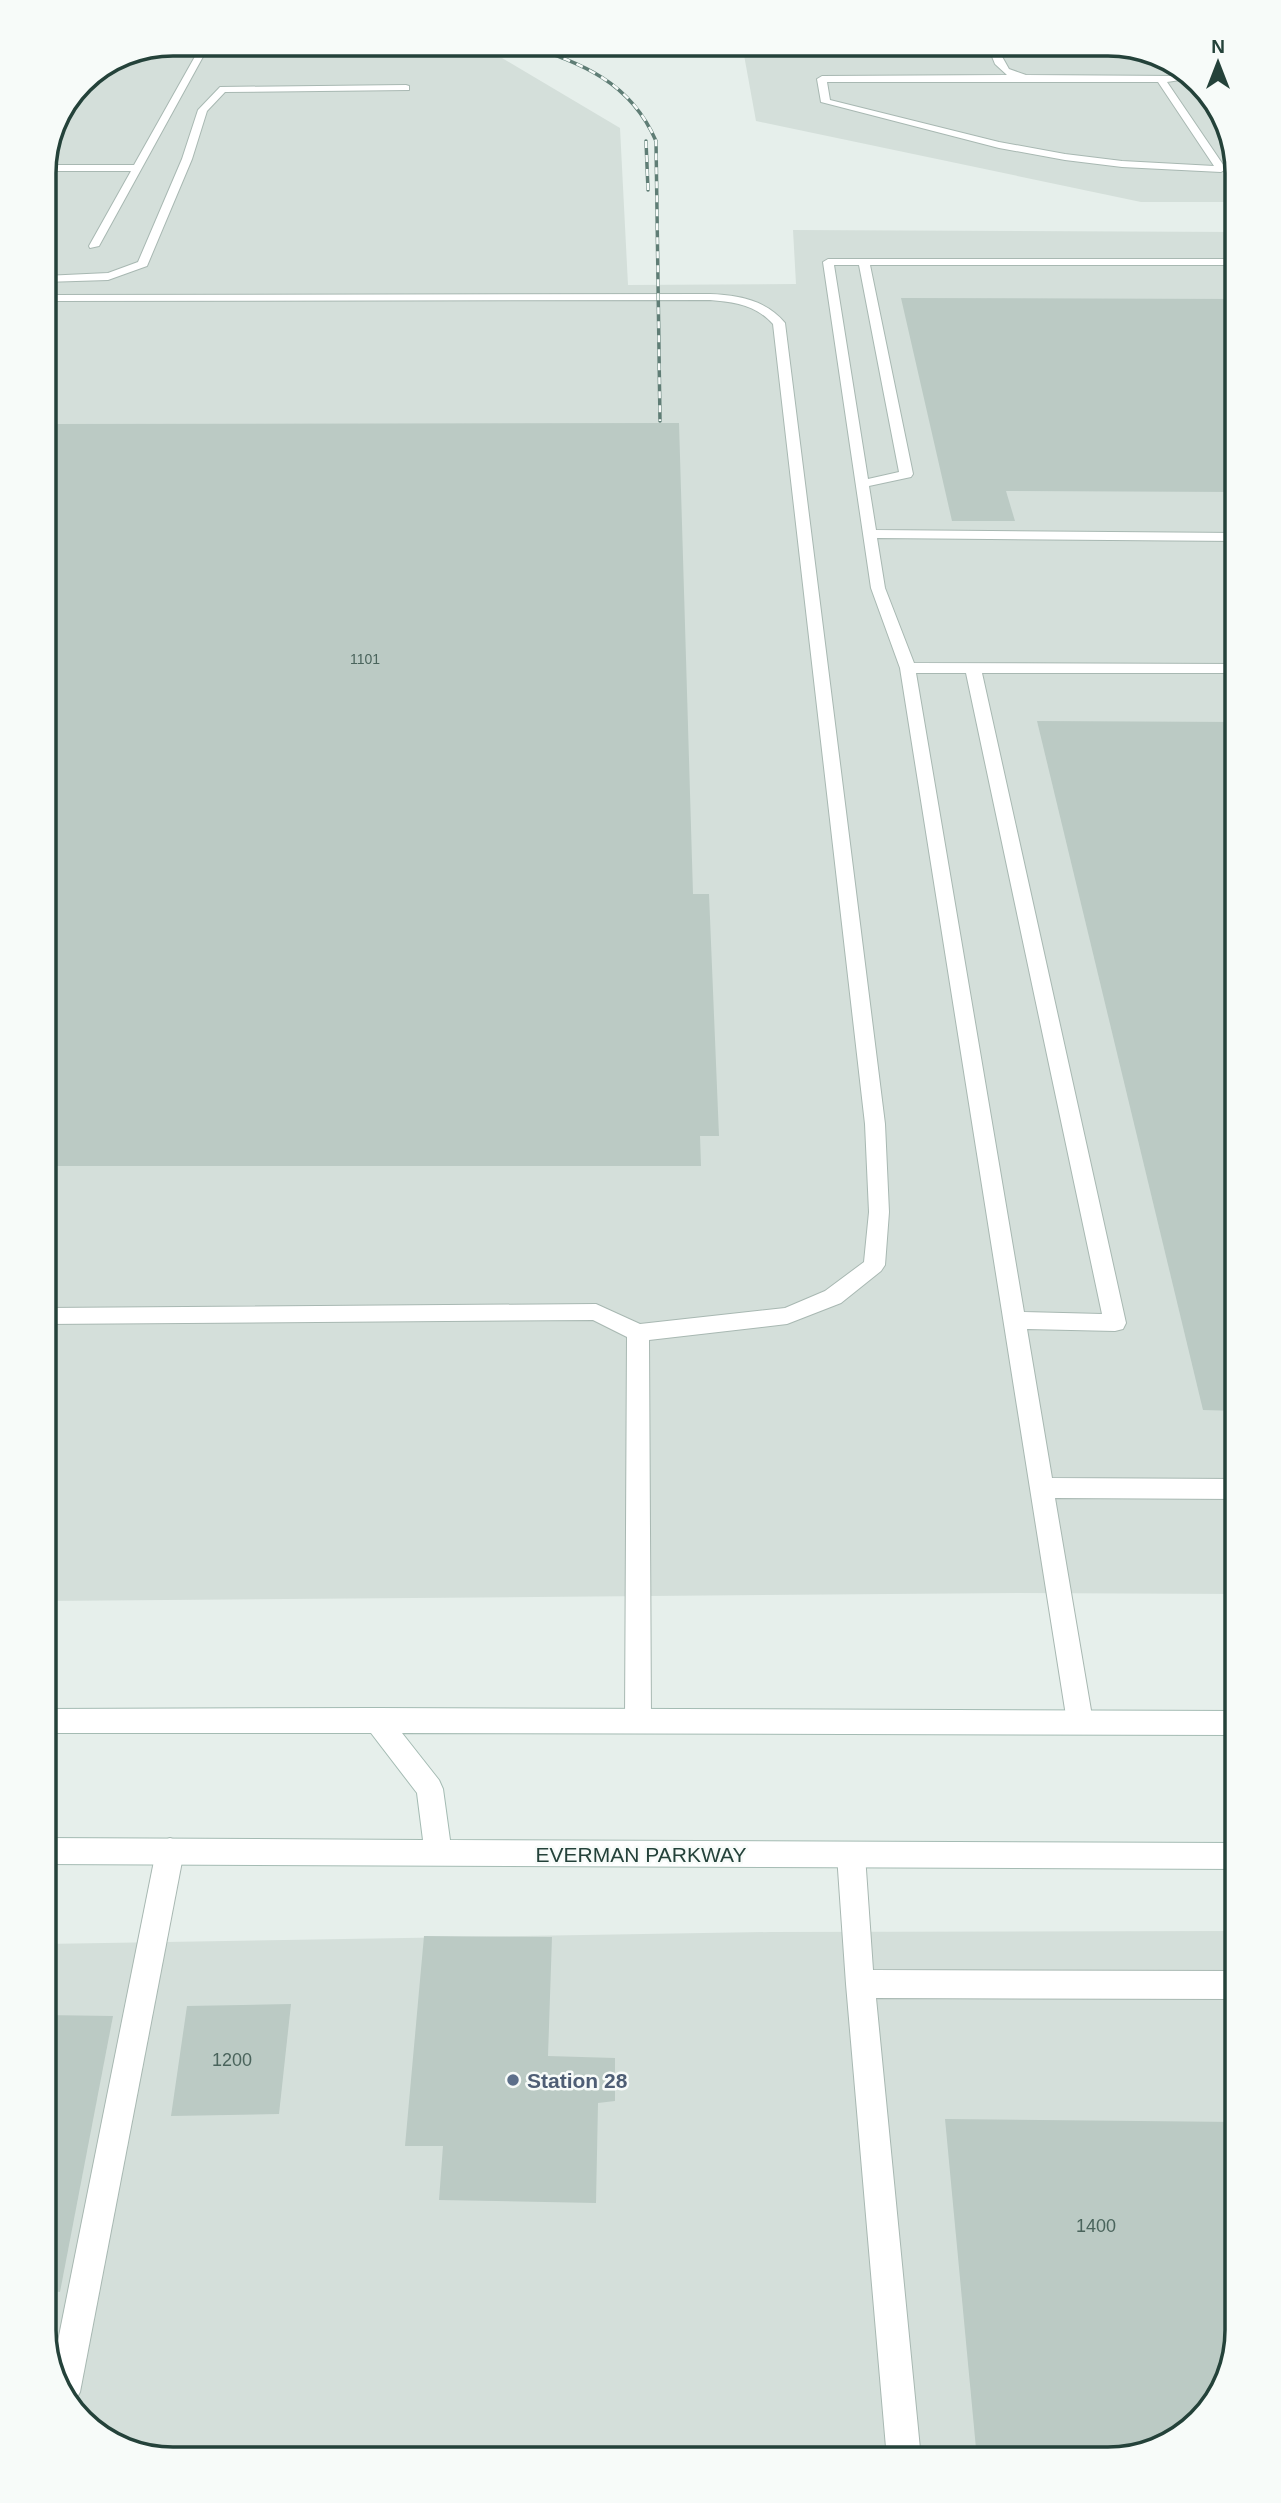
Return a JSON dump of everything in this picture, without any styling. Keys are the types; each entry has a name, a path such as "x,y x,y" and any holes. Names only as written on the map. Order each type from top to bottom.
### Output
{"main road":[{"path":"94,246 199,56"},
{"path":"996,56 1002,69 1009,75 1026,78"},
{"path":"1161,79 1221,169 1122,164 999,145 826,102 822,79 1026,78 1178,79"},
{"path":"56,278 114,275 133,271 143,264 187,159 203,110 223,89 406,88"},
{"path":"56,168 136,168"},
{"path":"1080,1722 908,668 878,588 828,262 1225,262"},
{"path":"862,484 906,474 864,262"},
{"path":"56,298 709,297 727,298 761,307 779,323 875,1124 879,1212 874,1265 833,1297 788,1316 638,1333 596,1312 56,1316"},
{"path":"870,534 1225,537"},
{"path":"908,668 1225,668"},
{"path":"973,668 1115,1323 1014,1320"},
{"path":"638,1333 638,1721"},
{"path":"1042,1488 1225,1489"},
{"path":"376,1720 430,1789 438,1853"},
{"path":"56,1721 1225,1723"},
{"name":"EVERMAN PARKWAY","path":"56,1851 1225,1856"},
{"path":"67,2378 170,1852"},
{"path":"851,1855 860,1984 903,2447"},
{"path":"860,1984 1225,1985"}],"shaded area":[{"path":"173,56 502,58 620,128 628,285 796,284 793,230 1225,232 1225,1594 1018,1593 56,1601 56,165 68,121 80,102 96,85 114,72 135,62"},
{"path":"744,56 1116,56 1153,65 1183,83 1183,98 1198,98 1209,114 1223,150 1225,202 1141,202 756,121"},
{"path":"1225,1931 1225,2330 1223,2353 1213,2382 1185,2418 1153,2438 1131,2445 1108,2447 165,2447 143,2443 114,2431 90,2413 80,2401 65,2375 58,2353 56,2330 56,1944 770,1932"}],"building":[{"path":"901,298 1225,299 1225,492 1006,491 1015,521 952,521"},
{"path":"679,423 693,894 709,894 719,1136 700,1136 701,1166 56,1166 56,424"},
{"path":"1037,721 1225,722 1225,1411 1203,1410"},
{"name":"Station 28","path":"424,1936 552,1937 548,2056 615,2058 615,2101 598,2103 596,2203 439,2200 443,2146 405,2146"},
{"path":"291,2004 279,2114 171,2116 187,2006"},
{"path":"56,2015 113,2016 60,2292 56,2292"},
{"path":"945,2119 1225,2122 1223,2353 1213,2382 1196,2407 1167,2431 1131,2445 976,2447"}],"railway":[{"path":"557,56 584,68 618,89 633,103 656,141 660,421"},
{"path":"646,141 648,190"}],"place":[{"name":"Station 28","path":"513,2080"}]}
